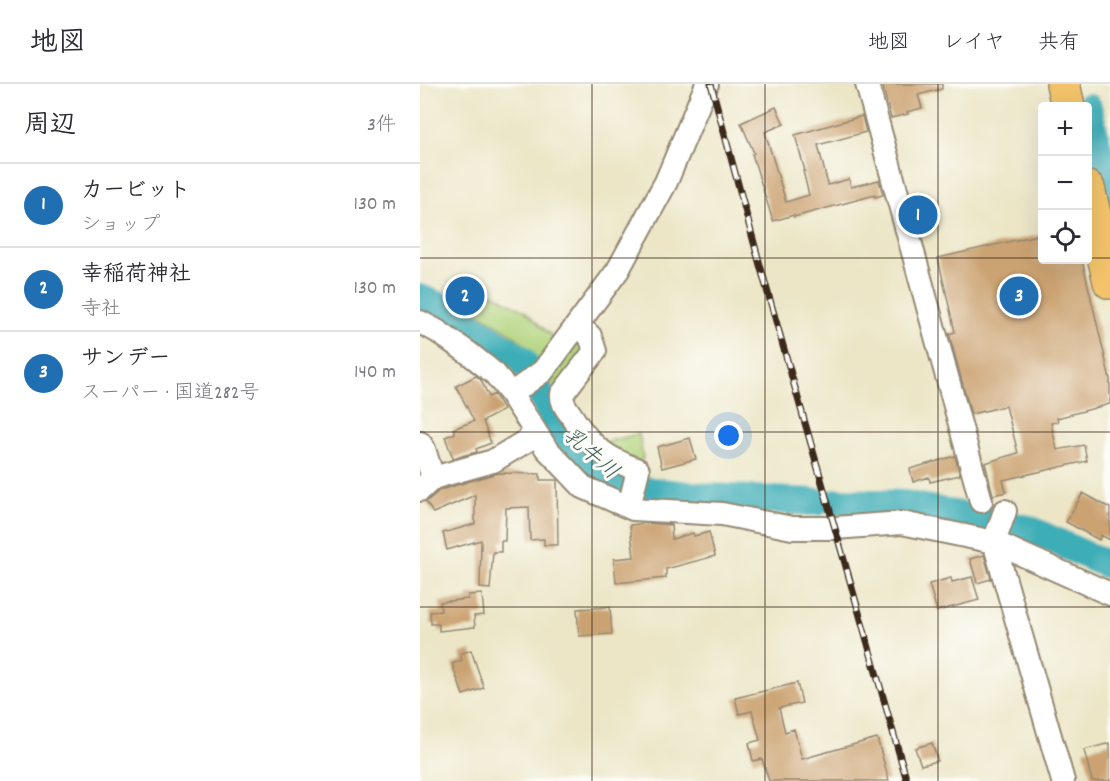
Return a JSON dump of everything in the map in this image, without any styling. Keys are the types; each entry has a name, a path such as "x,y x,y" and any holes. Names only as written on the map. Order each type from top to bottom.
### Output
{"highway":[{"path":"1063,84 1067,102"},
{"path":"1092,205 1110,282"}],"street":[{"path":"511,394 543,371 618,270 666,182 708,84"},
{"path":"867,84 981,501"},
{"path":"420,322 437,331 495,374 511,394 536,435 583,487 633,509 722,514 792,528 835,528 902,523 996,539 1110,594"},
{"path":"577,325 590,336 595,351 562,393 561,400 579,429 597,449 613,460 638,470 629,506"},
{"path":"420,443 424,449 427,484 493,461 536,435"},
{"path":"1005,511 996,539 1063,781"}],"green space":[{"path":"485,289 525,311 559,343 540,366 525,345 475,311"},
{"path":"580,332 590,338 575,371 551,387 545,376"},
{"path":"639,434 643,459 632,466 605,442"}],"building":[{"path":"882,84 942,84 942,89 918,95 922,108 891,118"},
{"path":"776,107 784,124 765,132 786,202 809,195 795,135 862,116 866,132 818,145 828,185 849,179 851,187 879,180 883,195 875,197 875,195 773,221 752,154 754,153 741,123"},
{"path":"926,200 932,225 920,228 913,203"},
{"path":"1038,235 1038,264 1083,264 1110,379 1110,404 1057,418 1058,422 1051,423 1057,450 1084,445 1087,461 1003,480 1006,492 993,495 985,463 1018,453 1006,406 971,414 949,334 955,332 938,258"},
{"path":"460,285 476,290 471,307 454,301"},
{"path":"476,376 481,380 489,397 494,394 504,410 483,421 491,443 476,449 477,452 453,458 445,437 455,433 453,429 474,421 456,386"},
{"path":"690,438 696,459 662,468 657,447"},
{"path":"955,456 960,475 930,482 929,477 913,482 910,469"},
{"path":"498,473 540,474 540,480 557,480 558,545 544,545 544,539 530,540 529,507 506,508 505,541 501,541 501,552 493,552 490,589 480,588 481,540 447,550 443,533 475,524 475,495 433,513 426,502 440,490"},
{"path":"1083,493 1110,508 1110,540 1101,535 1099,540 1066,522"},
{"path":"648,523 671,525 672,539 693,533 694,536 709,532 715,556 666,569 666,578 616,583 614,559 634,557 630,525"},
{"path":"984,555 991,579 977,583 970,559"},
{"path":"972,577 979,600 937,611 929,584 951,578 952,582"},
{"path":"482,594 484,615 474,616 475,627 439,631 439,624 431,624 430,612 441,611 440,602 468,599 468,595"},
{"path":"610,607 612,634 579,636 577,609"},
{"path":"471,650 484,688 463,695 452,664 462,660 460,654"},
{"path":"797,683 802,703 779,708 785,732 794,729 802,759 877,738 889,781 769,781 762,759 753,761 749,743 760,740 752,711 739,714 735,698"},
{"path":"932,743 938,761 921,765 915,748"},
{"path":"1110,743 1110,781 1092,781 1084,750"}],"waterway":[{"path":"1092,124 1110,198"},
{"name":"乳牛川","path":"420,298 443,307 522,359 561,434 611,479 642,490 706,497 817,502"},
{"name":"乳牛川","path":"838,502 905,504 1029,529 1110,566"}],"railway":[{"path":"711,84 760,265 907,781"}],"place":[{"name":"カービット","path":"918,215"},
{"name":"幸稲荷神社","path":"465,296"},
{"name":"サンデー","path":"1019,296"}]}
